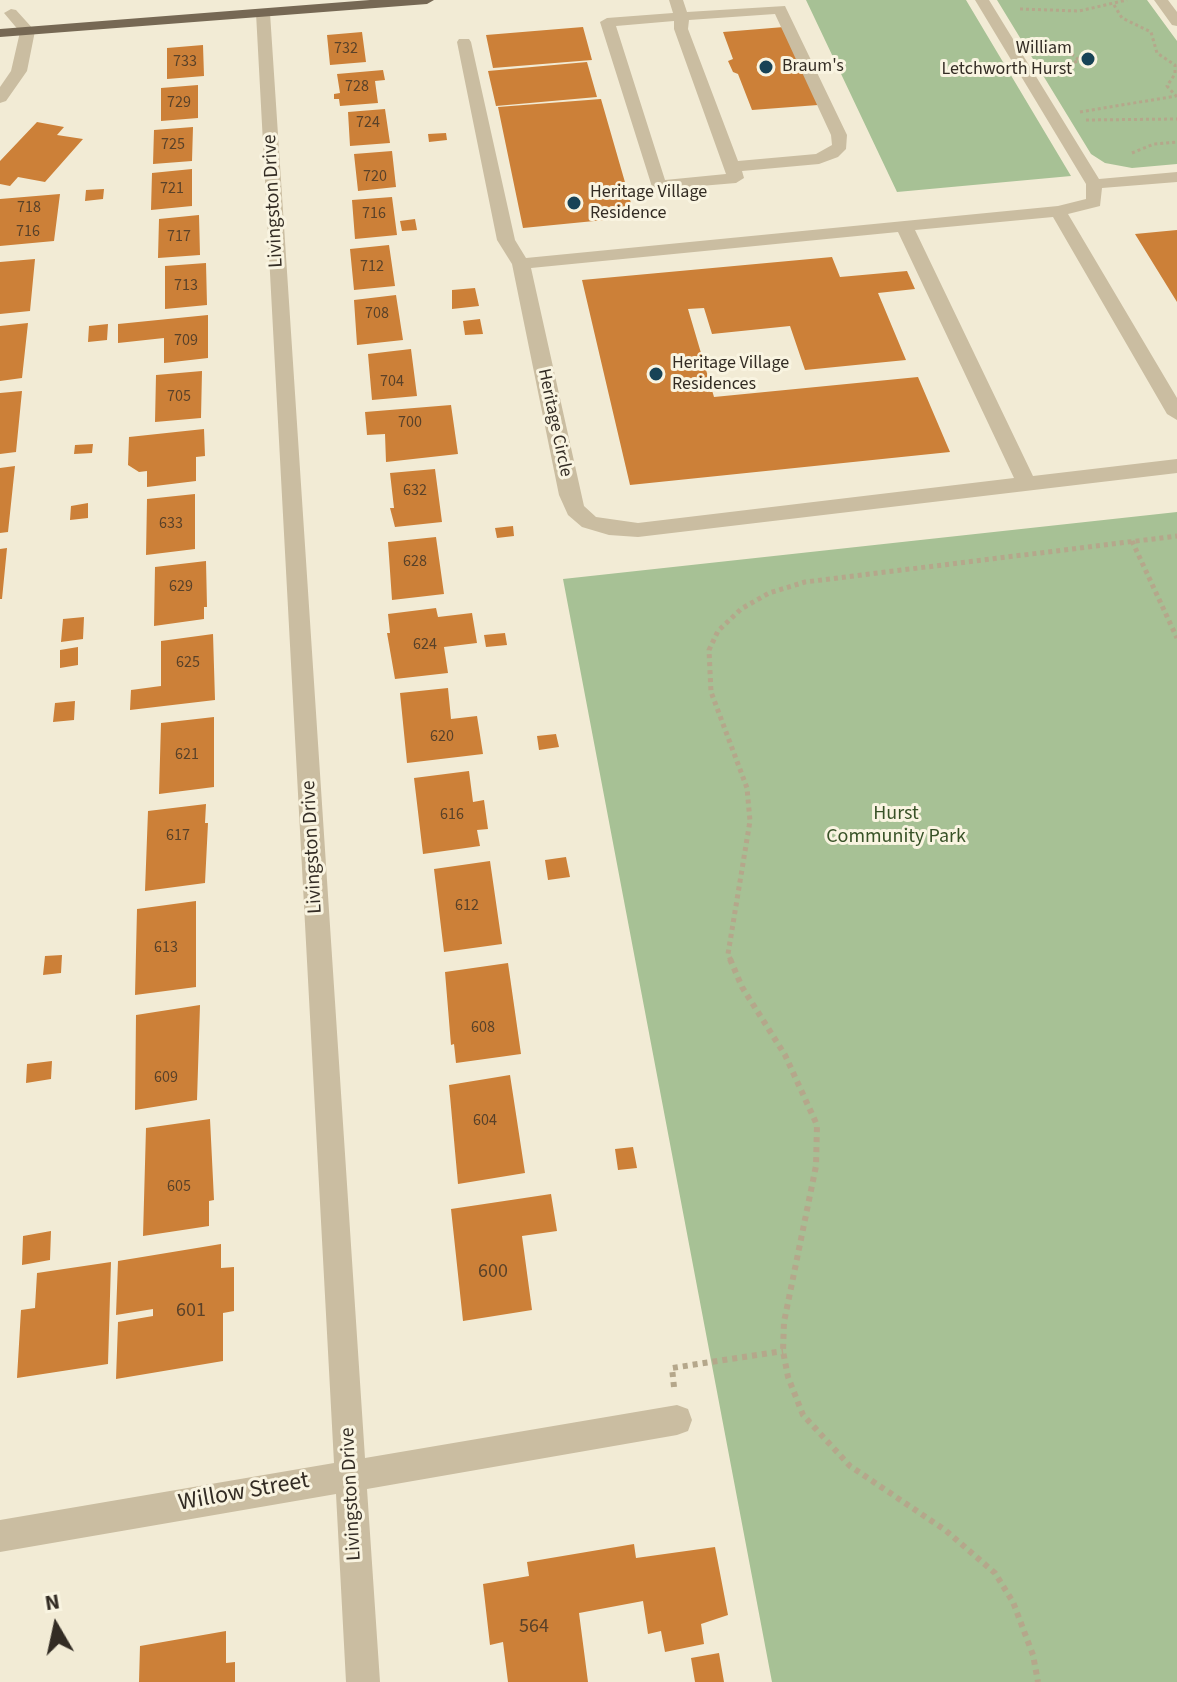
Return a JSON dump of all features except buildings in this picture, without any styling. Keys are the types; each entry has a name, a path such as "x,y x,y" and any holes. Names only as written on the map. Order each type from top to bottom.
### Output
{"main road":[{"path":"0,33 263,13 349,3 427,0"}],"street":[{"path":"676,0 682,17 681,29 733,172"},
{"path":"521,264 1058,211 1094,202 1094,184 982,0"},
{"path":"1161,0 1177,22"},
{"path":"779,4 839,135 840,146 832,154 819,159 659,186 607,22 682,17 779,4"},
{"path":"0,98 19,71 28,31 8,12"},
{"name":"Livingston Drive","path":"263,13 363,1682"},
{"name":"Heritage Circle","path":"464,42 506,240 521,264 569,495 575,510 589,522 609,528 638,530 1177,466"},
{"path":"1094,184 1177,177"},
{"path":"1058,211 1177,414"},
{"path":"904,226 1027,484"},
{"name":"Willow Street","path":"0,1536 677,1420"}],"path":[{"path":"1021,19 1014,8 1060,12 1114,5 1127,0"},
{"path":"1114,5 1122,18 1151,32 1157,53 1175,65 1175,74 1167,86 1177,96"},
{"path":"1041,50 1067,50 1079,60 1070,65 1052,66 1058,77"},
{"path":"1092,132 1079,112 1177,96"},
{"path":"1084,120 1177,119"},
{"path":"1130,155 1154,144 1177,142"},
{"path":"1038,1682 1033,1655 1013,1602 995,1573 945,1530 850,1466 803,1415 788,1377 783,1351 784,1322 816,1166 817,1125 785,1055 742,987 728,954 750,821 747,788 711,692 709,650 718,631 741,609 769,593 805,582 1177,536"},
{"path":"1132,541 1177,638"},
{"path":"677,1420 672,1368 783,1351"}],"green space":[{"path":"806,0 966,0 1071,176 897,192"},
{"path":"997,0 1147,0 1177,41 1177,164 1132,168 1105,163 1091,154"},
{"name":"Hurst Community Park","path":"1177,512 1177,1682 772,1682 563,579"}],"place":[{"name":"William Letchworth Hurst","path":"1088,59"},
{"name":"Braum's","path":"766,67"},
{"name":"Heritage Village Residence","path":"574,203"},
{"name":"Heritage Village Residences","path":"656,374"}]}
